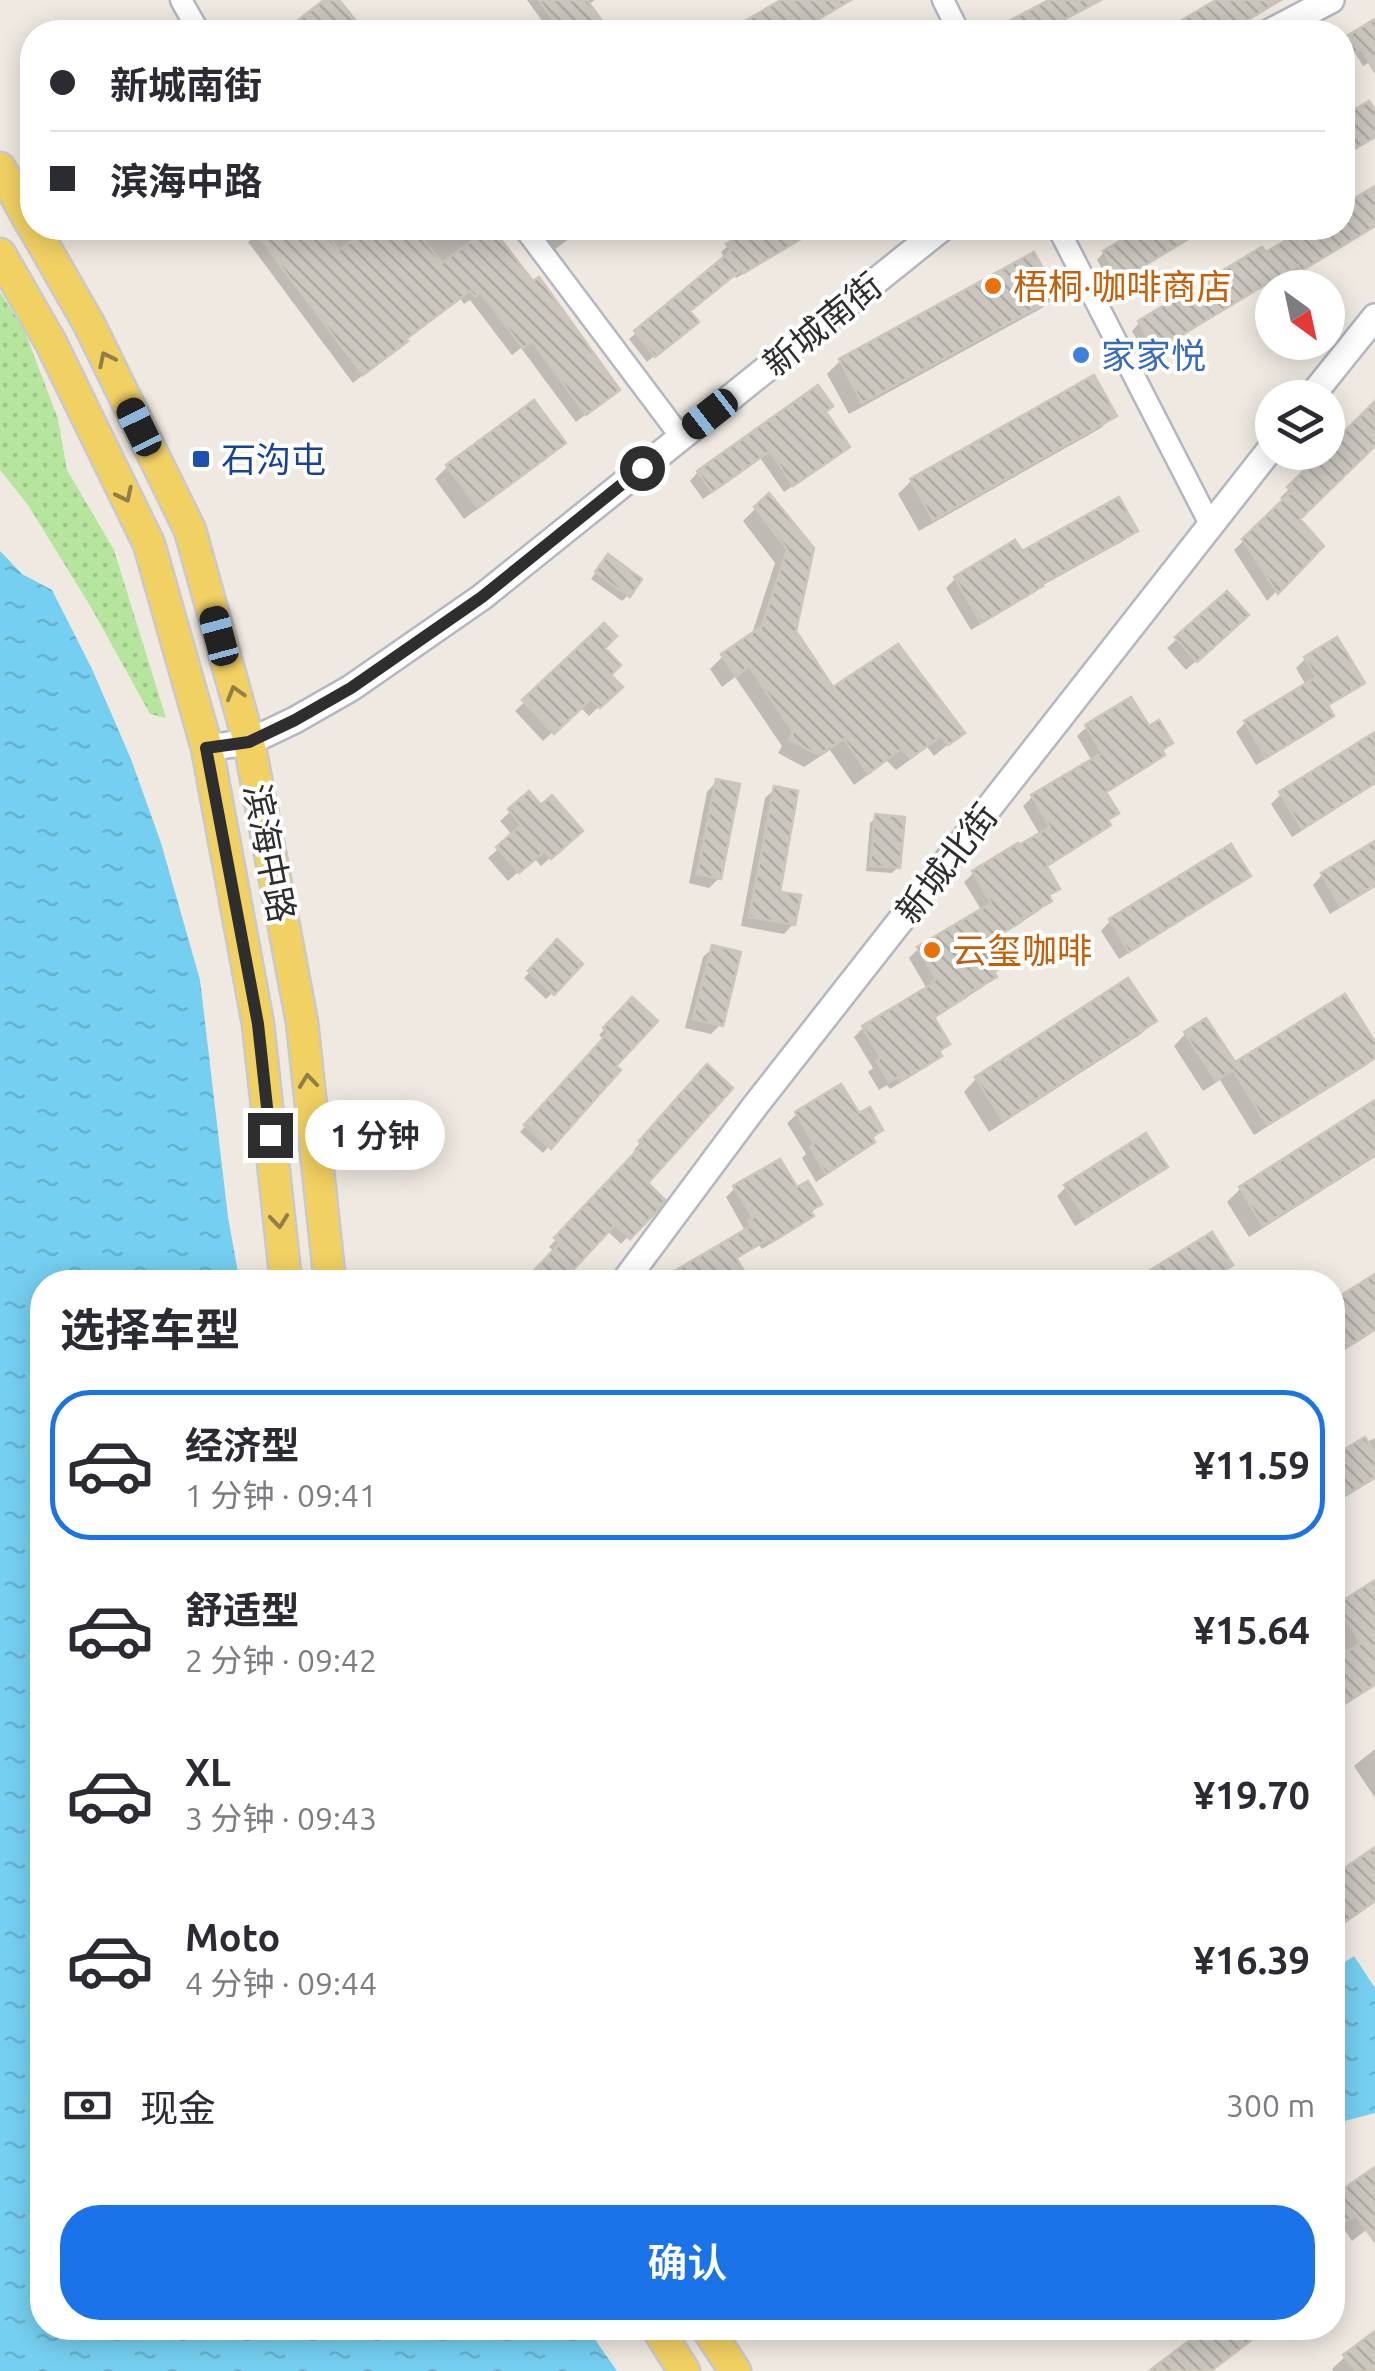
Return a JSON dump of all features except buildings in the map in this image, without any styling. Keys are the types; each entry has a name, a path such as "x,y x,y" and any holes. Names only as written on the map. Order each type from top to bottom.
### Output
{"main road":[{"name":"滨海中路","path":"0,168 20,203"},
{"name":"滨海中路","path":"41,240 89,324 190,530 249,742 302,1022 329,1270"},
{"name":"滨海中路","path":"0,254 51,343 149,544 206,748 258,1024 285,1270"},
{"path":"665,2340 684,2371"},
{"path":"715,2340 735,2371"}],"street":[{"path":"1293,20 1332,0"},
{"path":"533,240 681,437"},
{"name":"新城南街","path":"206,748 249,742 295,720 351,688 482,597 927,240"},
{"path":"1064,240 1211,526"},
{"path":"1324,380 1375,317"},
{"name":"新城北街","path":"633,1270 756,1106 1255,468"}],"green space":[{"path":"0,292 24,329 58,419 67,470 114,550 166,718 150,714 92,609 28,505 0,470"}],"water":[{"path":"0,551 22,574 52,590 131,759 161,843 200,980 238,1270 30,1270 30,2340 595,2340 617,2371 0,2371"},
{"path":"1354,1956 1375,1988 1375,2113 1345,2121 1345,1962"}],"place":[{"name":"梧桐·咖啡商店","path":"993,286"},
{"name":"家家悦","path":"1081,355"},
{"name":"石沟屯","path":"201,459"},
{"name":"云玺咖啡","path":"932,950"}],"route":[{"path":"270,1135 258,1024 206,748 249,742 351,688 482,597 642,468"}]}
